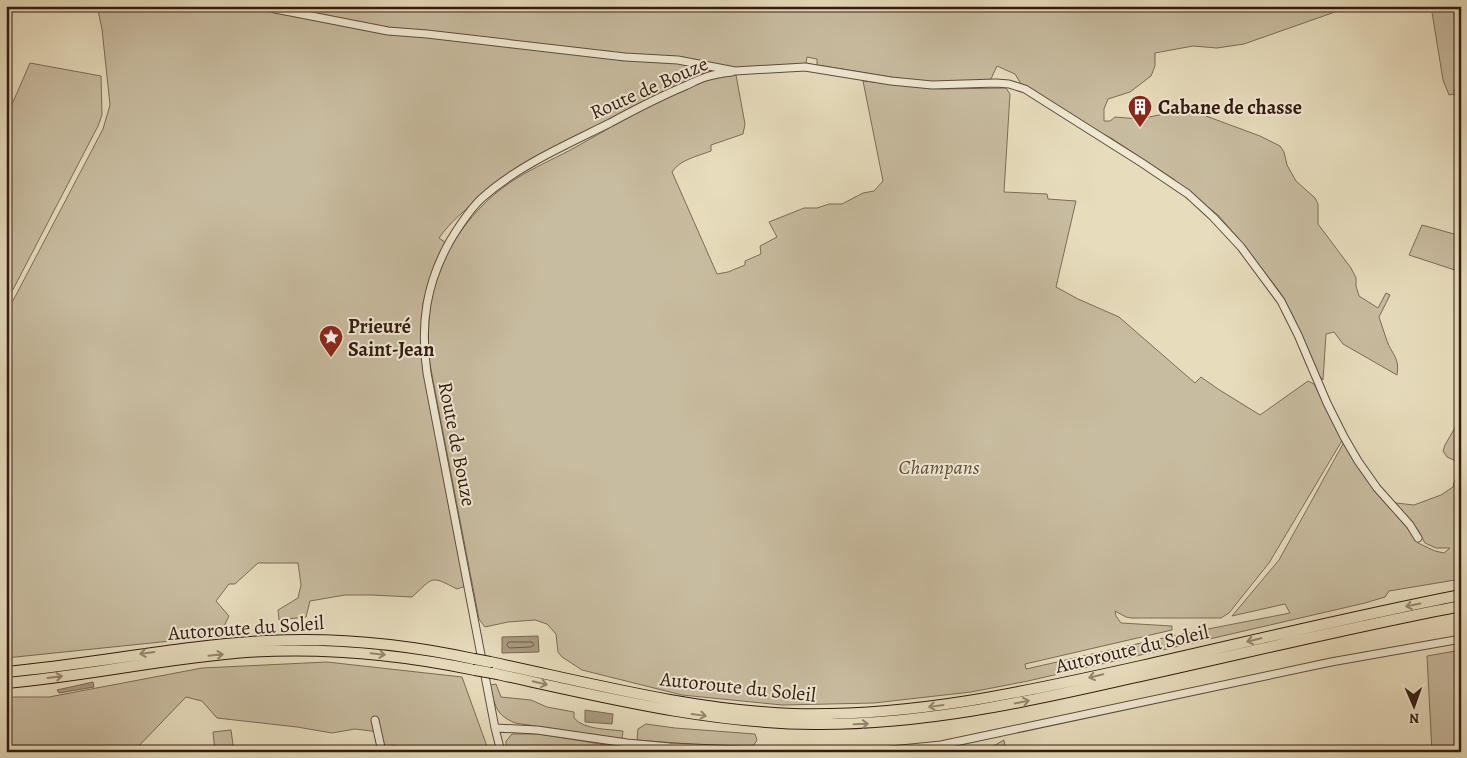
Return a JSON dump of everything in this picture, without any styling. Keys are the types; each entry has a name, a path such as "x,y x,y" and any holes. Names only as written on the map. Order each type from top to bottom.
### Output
{"highway":[{"name":"Autoroute du Soleil","path":"6,672 194,647 280,640 371,642 490,662 636,694 707,706 792,714 883,712 1006,695 1461,595"},
{"name":"Autoroute du Soleil","path":"6,683 244,653 294,650 346,651 382,654 492,673 638,704 717,718 766,723 803,724 884,722 951,715 1024,702 1381,622 1461,606"}],"street":[{"path":"260,6 388,31 625,57 678,60 735,71 805,67 891,81 932,85 1001,83 1025,89 1142,163 1194,200 1226,230 1255,264 1281,301 1298,335 1327,403 1344,438 1358,461 1378,488 1410,525 1418,538"},
{"name":"Route de Bouze","path":"501,752 424,354 423,337 430,286 454,234 481,199 502,183 550,153 674,90 705,77 735,71"},
{"path":"845,752 941,745 1331,662 1461,639"},
{"path":"375,720 382,752"},
{"path":"495,728 537,730 670,747 787,752"}],"green space":[{"path":"97,6 1352,6 1244,44 1217,48 1193,46 1155,53 1155,66 1151,76 1130,92 1108,99 1104,109 1104,121 1110,121 1115,117 1139,119 1199,107 1203,109 1206,116 1260,136 1280,146 1284,152 1287,165 1296,181 1315,198 1318,204 1318,224 1351,268 1356,278 1359,296 1378,308 1386,293 1390,295 1379,317 1396,360 1397,375 1343,344 1334,332 1326,334 1323,380 1318,374 1293,316 1279,291 1219,216 1172,178 1111,138 1021,84 1015,74 997,66 990,81 936,83 817,65 817,59 807,57 806,63 811,64 811,66 704,73 595,126 535,159 498,184 469,207 453,221 439,238 446,243 435,263 423,303 421,344 425,378 466,586 457,589 433,580 412,597 345,595 310,601 306,617 279,620 278,610 298,598 301,585 298,563 258,563 235,584 229,584 216,601 229,616 219,636 6,658 6,314 103,129 110,105 102,29"},
{"path":"1431,6 1461,6 1461,93 1449,95 1443,80"},
{"path":"30,63 101,76 102,115 6,303 6,118"},
{"name":"Champans","path":"736,75 745,124 743,134 711,145 711,151 684,161 672,172 717,274 745,265 745,261 761,254 760,246 777,237 769,222 804,208 842,204 863,193 874,191 883,181 863,81 941,89 1006,88 1010,94 1004,192 1047,194 1048,199 1076,201 1056,287 1119,317 1195,383 1201,377 1260,415 1308,381 1314,384 1343,439 1269,563 1229,613 1221,618 1131,618 1115,611 1121,623 1172,626 1172,630 1025,664 1026,669 1172,636 1290,613 1285,604 1232,616 1279,560 1344,442 1363,474 1383,500 1404,522 1418,543 1444,553 1450,548 1436,548 1425,543 1418,530 1385,492 1396,503 1414,505 1441,495 1453,487 1460,463 1447,457 1443,451 1456,426 1461,428 1461,579 1389,591 1385,597 1365,603 1028,681 971,692 874,703 782,705 682,695 582,670 562,657 558,652 556,634 547,624 535,620 508,622 485,627 479,619 429,359 432,295 442,264 467,223 489,199 509,183 647,107 705,81"},
{"path":"1422,225 1461,236 1461,272 1409,255"},
{"path":"1461,650 1461,752 1432,752 1427,656"},
{"path":"327,662 462,677 489,752 398,752 395,745 384,748 379,732 355,729 332,733 217,718 202,701 186,697 133,752 6,752 6,697 49,697 202,668"},
{"path":"496,684 501,697 531,700 547,707 574,712 574,718 584,725 623,731 622,739 515,723 508,720 496,708 490,685"},
{"path":"646,724 755,734 757,740 754,745 742,748 637,740 638,729"},
{"path":"231,730 234,752 215,752 213,732"},
{"path":"512,734 539,734 625,748 681,752 506,752 506,741"},
{"path":"1004,740 1006,752 983,752"}],"water":[{"path":"538,636 539,652 502,653 502,637"},
{"path":"93,682 94,687 59,693 57,690"},
{"path":"585,710 613,714 612,724 585,722"}],"place":[{"name":"Cabane de chasse","path":"1140,128"},
{"name":"Prieuré Saint-Jean","path":"331,358"}]}
